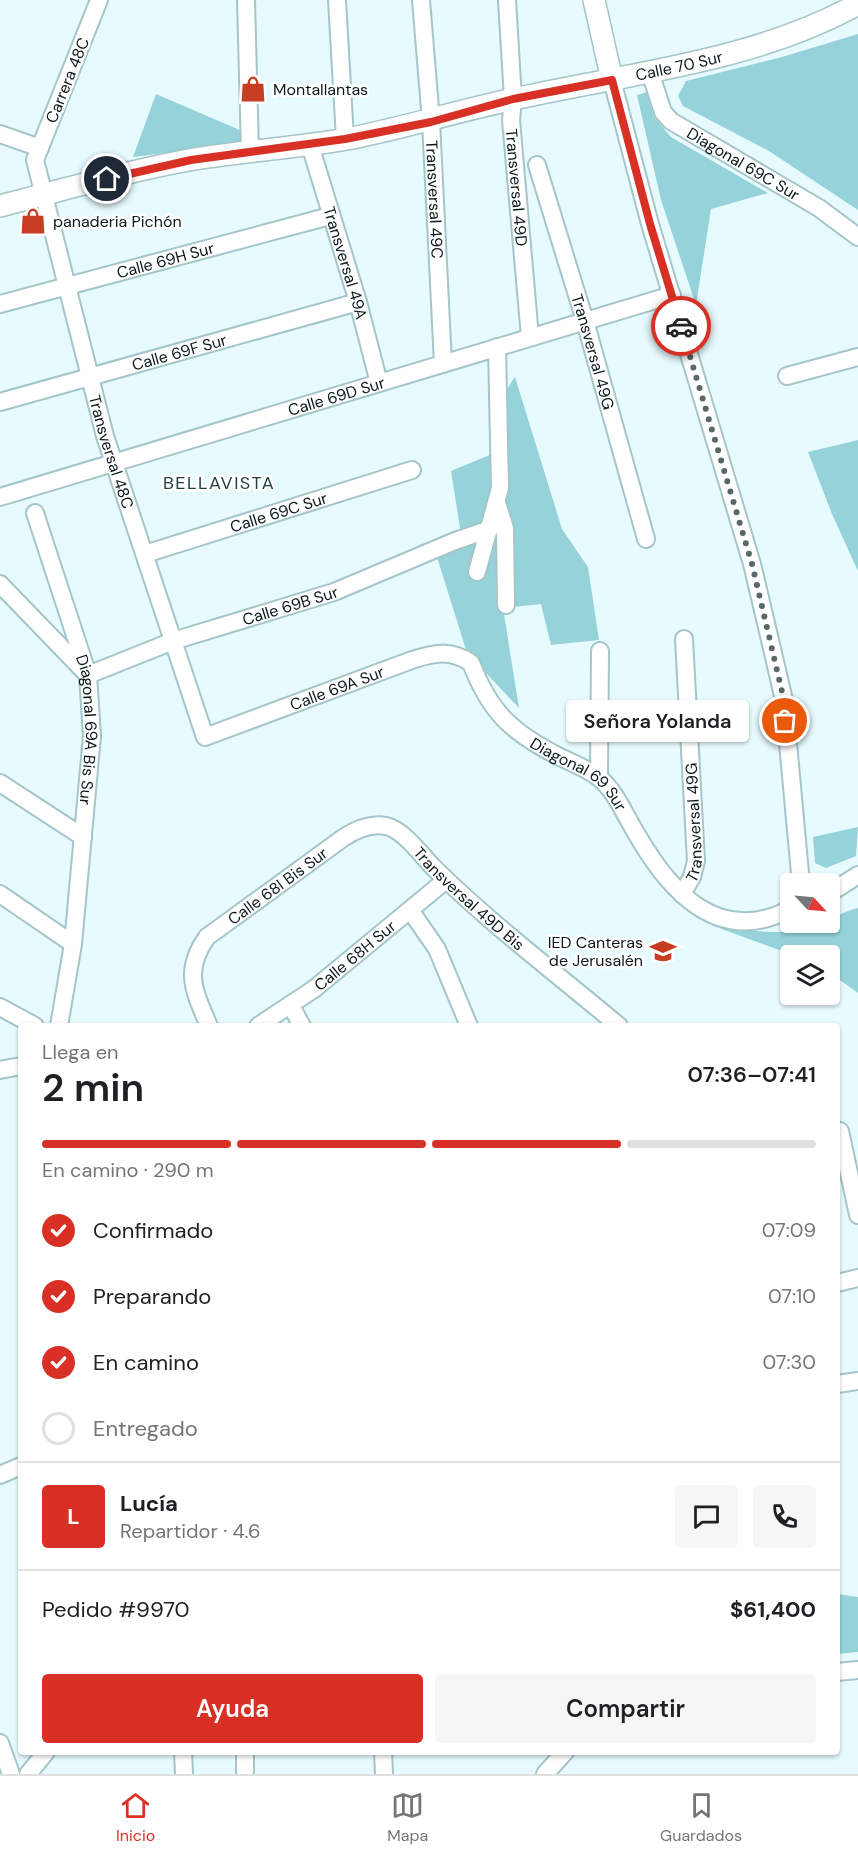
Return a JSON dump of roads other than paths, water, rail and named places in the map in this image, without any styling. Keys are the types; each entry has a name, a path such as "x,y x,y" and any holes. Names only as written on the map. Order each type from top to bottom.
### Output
{"street":[{"name":"Carrera 48C","path":"37,154 99,0"},
{"path":"246,0 250,152"},
{"path":"337,0 345,139"},
{"name":"Transversal 49C","path":"421,0 431,122 443,363"},
{"name":"Transversal 49D","path":"507,0 513,99 511,120 530,337"},
{"path":"594,0 612,80 672,295 752,564 784,700 800,873"},
{"name":"Calle 70 Sur","path":"0,206 173,163 345,139 431,122 513,99 650,72 752,47 816,25 858,3"},
{"name":"Diagonal 69C Sur","path":"650,72 663,112 671,121 810,203 858,238"},
{"path":"0,134 37,154"},
{"name":"Transversal 49A","path":"310,145 358,302 379,383"},
{"name":"Transversal 48C","path":"37,154 42,196 114,462 205,737"},
{"name":"Transversal 49G","path":"537,165 585,321 646,540"},
{"name":"Calle 69H Sur","path":"0,304 330,216"},
{"name":"Calle 69D Sur","path":"0,496 672,295"},
{"name":"Calle 69F Sur","path":"0,402 358,302"},
{"path":"477,572 500,488 497,347"},
{"path":"787,376 858,357"},
{"name":"Calle 69C Sur","path":"144,554 412,470"},
{"path":"497,502 505,528 506,605"},
{"name":"Diagonal 69A Bis Sur","path":"35,513 88,675 92,736 73,944 60,1023"},
{"name":"Calle 69B Sur","path":"88,675 173,641 334,592 455,541 490,529"},
{"path":"0,584 88,675"},
{"name":"Transversal 49G","path":"682,894 692,878 696,861 684,639"},
{"path":"599,777 600,651"},
{"name":"Calle 69A Sur","path":"205,737 435,653 449,652 471,663"},
{"name":"Diagonal 69 Sur","path":"471,663 482,692 509,725 531,742 599,777 615,797 664,878 682,894"},
{"path":"0,783 83,837"},
{"name":"Transversal 49D Bis","path":"372,825 387,826 402,836 446,880 615,1023"},
{"name":"Calle 68I Bis Sur","path":"207,1023 194,992 194,961 199,949 214,931 343,838 355,830 372,825"},
{"path":"840,886 858,874"},
{"name":"Calle 68H Sur","path":"263,1023 291,1006 446,880"},
{"path":"0,894 73,944"},
{"path":"682,894 702,911 730,921 755,920 780,912"},
{"path":"410,910 437,949 468,1023"},
{"path":"0,1006 30,1023"},
{"path":"291,1006 300,1023"},
{"path":"0,1070 18,1067"},
{"path":"840,1143 844,1186 858,1215"},
{"path":"840,1282 858,1278"},
{"path":"840,1384 858,1381"},
{"path":"0,1475 18,1467"},
{"path":"840,1672 858,1670"},
{"path":"0,1743 11,1774"},
{"path":"28,1774 44,1755"},
{"path":"183,1755 184,1774"},
{"path":"244,1755 245,1771"},
{"path":"383,1755 384,1774"},
{"path":"545,1774 562,1755"}],"place":[{"name":"Montallantas","path":"253,89"},
{"name":"panaderia Pichón","path":"33,221"},
{"name":"Señora Yolanda","path":"785,721"},
{"name":"IED Canteras de Jerusalén","path":"663,951"}],"district":[{"name":"BELLAVISTA","path":"219,483"}]}
